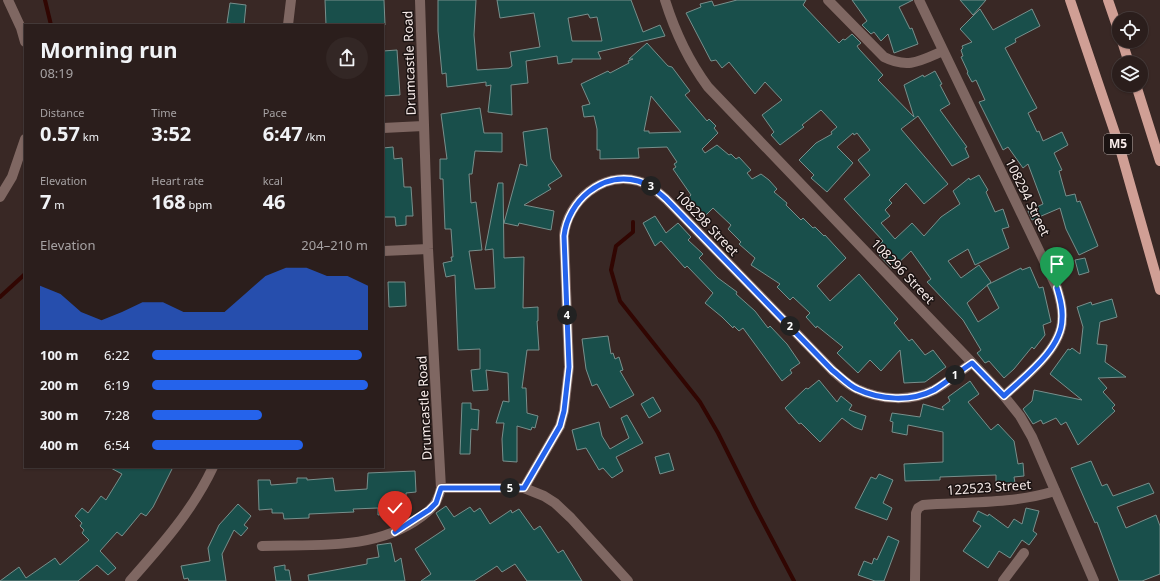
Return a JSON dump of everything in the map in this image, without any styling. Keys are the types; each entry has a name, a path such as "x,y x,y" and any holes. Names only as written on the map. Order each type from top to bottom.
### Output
{"main road":[{"name":"M5","path":"1070,0 1119,145 1160,290"},
{"path":"1108,0 1112,12"},
{"name":"M5","path":"1138,92 1160,160"}],"street":[{"path":"8,0 21,28 24,38"},
{"path":"288,24 291,0"},
{"name":"Drumcastle Road","path":"262,546 351,543 388,535 416,520 429,510 436,503 441,488 428,249 420,0"},
{"name":"108296 Street","path":"665,0 672,25 692,64 708,87 1004,396 1020,416 1032,436 1094,581"},
{"path":"828,0 884,57 895,63 908,64 918,62 943,51"},
{"name":"108294 Street","path":"919,0 1057,288 1061,304 1062,320 1058,335 1050,350 1039,364 1004,396"},
{"name":"Drumcastle Road","path":"384,128 423,126"},
{"path":"0,197 12,177 24,142"},
{"name":"108298 Street","path":"524,488 560,426 564,411 569,367 564,236 565,222 571,210 586,194 596,187 610,181 624,179 638,181 651,186 666,199 832,370 856,389 878,397 898,398 916,396 934,390 972,363"},
{"path":"384,251 428,249"},
{"path":"130,581 170,536 212,468"},
{"path":"441,488 524,488 555,503 628,581"},
{"name":"122523 Street","path":"915,581 916,512 918,508 923,505 1020,499 1055,491"},
{"path":"1003,581 1024,553"}],"building":[{"path":"325,0 384,0 385,25 326,24"},
{"path":"438,0 476,0 474,35 477,70 509,68 512,66 510,52 540,47 534,13 500,18 497,0 631,0 643,32 660,25 665,36 598,52 601,59 572,59 572,62 558,64 557,56 526,61 528,83 511,85 512,115 488,112 491,85 486,86 486,82 447,87 446,73 442,74 438,31","holes":["588,14 590,18 597,17 602,41 572,41 568,18"]},
{"path":"737,0 806,0 803,5 839,43 852,34 861,43 857,46 859,49 883,75 878,80 914,117 904,85 923,75 924,77 935,71 942,84 940,85 950,104 940,110 967,147 965,148 969,157 952,166 918,116 901,129 948,184 924,204 906,183 889,200 892,203 885,210 890,216 881,223 895,239 912,223 924,236 941,217 960,204 953,191 969,178 970,180 979,175 988,190 986,192 995,212 1003,209 1009,227 1002,229 1009,248 975,265 968,249 948,261 961,278 979,265 991,282 988,284 1021,268 1022,270 1030,267 1039,288 1043,287 1051,322 1043,325 1045,335 1034,349 1032,347 1014,369 1004,378 989,361 985,363 977,353 981,350 963,320 927,282 931,279 911,251 892,269 879,255 883,251 878,246 883,241 844,199 870,175 858,160 870,150 857,133 854,135 853,133 837,147 853,163 827,192 811,178 814,175 799,160 816,143 832,134 831,132 837,127 821,110 802,125 804,127 780,145 771,135 774,132 762,115 782,100 765,82 755,94 729,62 722,68 716,60 711,61 686,13 701,7 700,4 712,1 714,6","holes":["987,285 999,308 978,322 967,303"]},
{"path":"852,0 913,0 899,7 910,29 912,28 918,44 894,53 888,34 881,41 874,32 871,34 862,25 867,21"},
{"path":"960,0 986,0 973,15"},
{"path":"230,3 246,5 244,24 227,23"},
{"path":"980,9 993,30 1032,9 1040,26 1015,39 1016,42 1005,48 1037,108 1028,113 1037,132 1039,131 1043,141 1062,132 1068,145 1054,153 1062,170 1059,171 1066,196 1075,194 1077,202 1080,201 1098,246 1079,255 1066,229 1060,208 1032,220 1028,211 1043,204 1028,164 1023,168 1008,147 1003,150 979,102 985,100 976,80 972,82 967,73 968,72 961,57 963,56 961,50 963,48 962,46 972,42 960,29"},
{"path":"647,43 668,66 672,67 690,91 685,95 707,121 709,119 716,126 714,128 718,133 702,149 705,153 717,145 736,159 739,157 751,170 747,173 752,179 761,174 769,180 777,189 774,192 787,203 786,205 801,220 803,218 813,228 815,227 824,236 825,235 846,258 817,286 830,301 859,274 898,319 894,323 909,341 912,339 925,355 933,350 946,367 925,382 904,383 900,350 881,371 870,360 858,373 837,353 843,347 817,326 816,328 806,317 810,313 793,297 790,300 777,287 780,284 751,265 755,258 739,244 741,242 728,229 731,225 713,208 704,217 691,204 687,199 691,195 673,169 676,167 674,164 677,162 667,147 638,148 639,158 600,159 600,150 597,150 597,129 594,116 584,117 582,106 590,104 581,84 608,71 610,73 629,63 628,61 633,59 629,59","holes":["651,96 681,132 649,133 649,131 644,131"]},
{"path":"397,50 400,95 384,96 384,51"},
{"path":"480,108 484,133 502,133 502,152 475,151 472,174 469,174 471,203 476,202 482,250 469,251 475,289 495,288 493,249 485,250 498,183 503,183 504,258 524,257 523,308 538,307 537,321 539,350 527,350 522,388 526,388 527,413 538,416 535,428 532,427 531,430 517,426 517,462 503,461 502,439 504,423 496,423 503,401 509,402 508,373 486,370 488,390 473,391 471,370 480,369 480,349 458,350 455,275 446,277 443,263 452,261 451,257 453,257 451,229 445,229 443,179 440,179 440,159 447,159 441,114"},
{"path":"547,128 551,159 562,176 548,185 551,189 524,205 554,211 551,230 519,223 518,226 504,223 520,164 527,166 523,132"},
{"path":"393,147 394,159 402,158 404,187 411,187 413,216 406,216 406,225 396,226 395,217 384,217 384,148"},
{"path":"655,216 666,233 678,223 691,237 688,240 703,254 699,258 718,278 737,292 736,294 755,311 768,328 770,326 787,344 800,363 790,370 792,373 782,381 743,328 739,331 734,326 733,328 705,303 713,293 687,266 685,268 661,241 655,246 643,223"},
{"path":"1085,258 1089,272 1079,275 1075,260"},
{"path":"388,282 405,282 406,306 389,307"},
{"path":"1112,299 1117,317 1100,322 1097,344 1107,345 1105,362 1126,377 1098,378 1107,388 1103,392 1115,405 1112,408 1115,411 1078,445 1066,422 1061,425 1056,418 1043,424 1041,420 1033,424 1023,409 1032,401 1034,390 1082,400 1050,374 1068,349 1070,350 1072,348 1080,354 1083,327 1077,307 1091,302 1092,305"},
{"path":"608,336 611,354 613,353 615,359 619,357 623,370 620,371 634,395 610,408 597,384 592,386 586,369 582,339"},
{"path":"819,380 837,402 841,396 852,405 849,410 866,416 862,430 854,427 842,418 820,442 801,423 799,424 785,408 806,388 808,389"},
{"path":"970,381 979,394 968,402 991,430 998,424 1014,441 1018,464 1023,463 1024,476 1014,477 1015,483 996,484 996,475 940,477 940,480 905,481 904,464 943,462 943,432 908,425 907,435 892,432 893,422 890,421 892,413 920,417 923,404 944,410 942,407 950,401 948,397"},
{"path":"653,397 661,411 649,418 641,404"},
{"path":"462,403 471,403 471,409 479,410 478,430 471,429 470,454 460,454"},
{"path":"627,415 643,443 616,457 623,471 612,478 603,468 599,470 586,448 577,450 572,430 599,422 602,436 610,449 629,438 621,418"},
{"path":"669,453 674,470 660,474 655,457"},
{"path":"1091,461 1102,486 1107,484 1113,496 1149,483 1154,493 1117,507 1126,528 1156,515 1160,526 1160,574 1142,581 1119,581 1097,522 1095,523 1071,468"},
{"path":"111,468 172,468 153,507 146,516 141,513 122,536 117,532 100,551 116,568 108,575 97,565 78,581 0,581 19,567 26,578 55,558 60,565 89,540 82,533 84,530 80,526 82,523 75,516 82,508 88,513 101,496 106,500 122,474"},
{"path":"415,471 416,492 406,493 406,496 389,496 389,514 378,515 378,508 353,509 354,512 309,514 309,518 284,519 283,513 272,513 272,509 259,510 258,480 270,480 271,485 297,483 297,478 307,478 307,480 333,478 335,491 367,489 368,473"},
{"path":"879,474 893,480 883,503 892,508 887,520 855,508 871,477 876,479"},
{"path":"238,504 251,516 244,525 248,528 241,536 234,530 222,554 226,581 189,581 188,578 184,579 181,566 210,561 208,548 219,525"},
{"path":"446,506 454,517 470,507 474,512 480,508 490,524 511,510 512,513 519,509 534,530 540,526 558,553 563,550 582,581 527,581 515,564 502,572 497,566 474,581 421,581 431,574 415,549 445,529 436,513"},
{"path":"1026,508 1039,511 1033,531 1037,534 1029,545 1022,540 1010,558 999,551 988,568 963,551 981,526 973,521 978,511 988,516 989,514 1008,528 1014,519 1022,524"},
{"path":"888,536 899,541 884,581 875,581 858,575 864,561 872,564 874,558 877,560"},
{"path":"391,543 395,562 401,558 405,581 309,581 308,575 367,564 367,559 379,557 377,545"},
{"path":"285,565 285,570 289,570 291,581 276,581 274,567"}],"waterway":[{"path":"45,0 51,24"},
{"path":"633,222 633,232 616,246 611,270 620,301 700,402 718,433 794,581"},
{"path":"0,297 24,275"}],"route":[{"path":"395,532 416,520 429,510 436,503 441,488 524,488 560,426 564,411 569,367 564,236 565,222 571,210 586,194 596,187 610,181 624,179 638,181 651,186 666,199 832,370 856,389 878,397 898,398 916,396 934,390 972,363 1004,396 1039,364 1050,350 1058,335 1062,320 1061,304 1057,288"}]}
